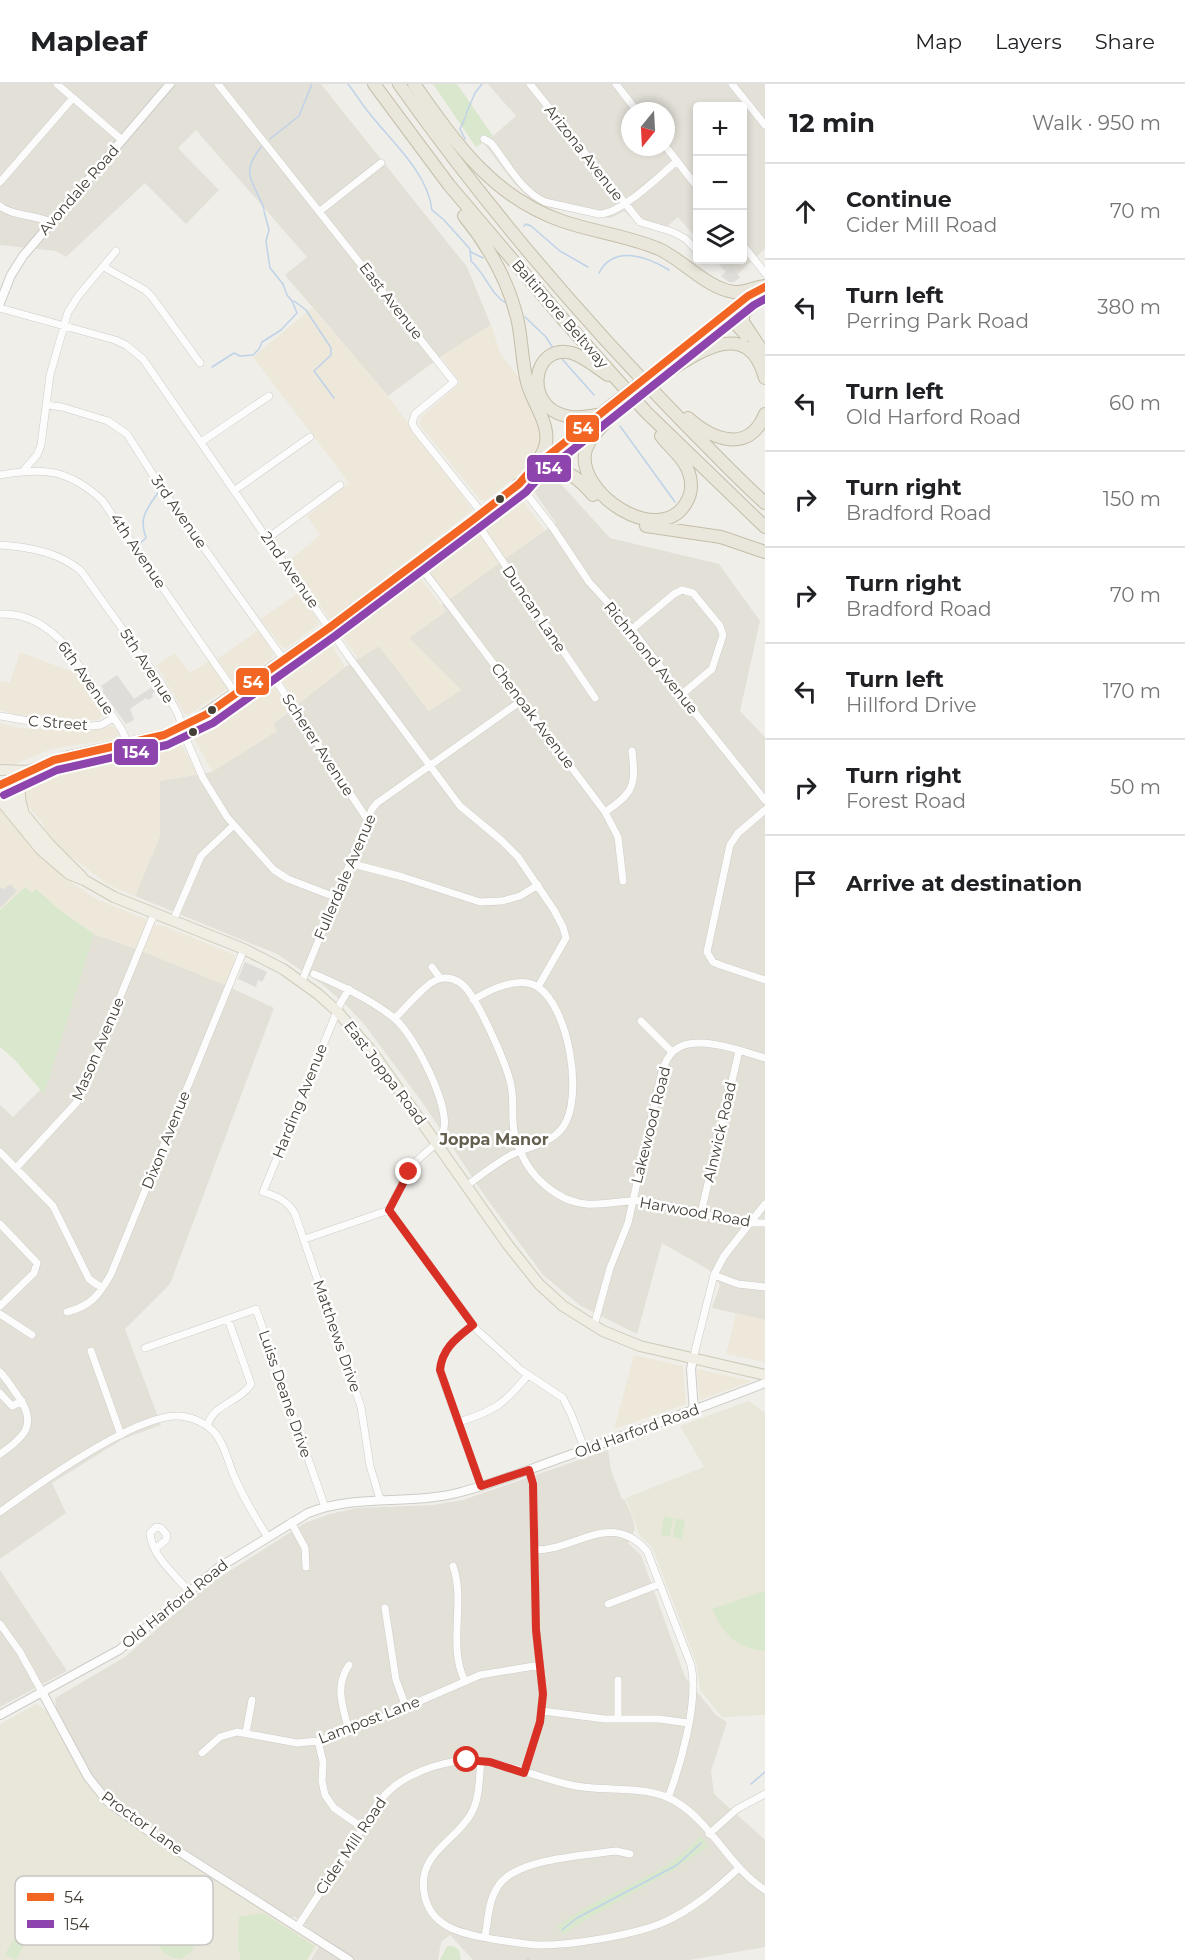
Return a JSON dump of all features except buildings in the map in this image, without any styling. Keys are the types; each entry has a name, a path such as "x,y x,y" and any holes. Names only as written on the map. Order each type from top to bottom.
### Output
{"highway":[{"name":"Baltimore Beltway","path":"374,84 448,185 562,318 646,412 765,527"},
{"name":"Baltimore Beltway","path":"399,84 436,136 518,239 659,398 765,503"},
{"path":"414,84 476,166 495,184 519,201 565,222 657,248 725,290 741,292 765,287"},
{"path":"405,128 438,182 484,241 508,287 517,320 526,381 545,427 546,444 534,468"},
{"path":"756,300 743,314 743,322 765,355"},
{"path":"730,317 765,355"},
{"path":"609,343 634,360 694,423 718,438 731,440 744,438 755,431 765,414"},
{"path":"664,371 707,347 727,343 749,351 758,360 765,378"},
{"path":"598,415 568,417 548,407 536,387 538,371 545,361 557,354 572,353 624,386"},
{"path":"614,410 588,445 584,462 588,475 601,493 617,506 635,516 658,521 671,517 684,507 691,493 691,482 683,462 662,438 646,412"},
{"path":"519,484 551,472 563,471 578,478 604,506 630,522 721,537 765,552"}],"main road":[{"path":"0,785 28,771 69,756 164,735 207,714 329,628 519,484 553,462 730,317 756,300 765,287"},
{"path":"730,317 748,296 765,287"},
{"path":"519,484 534,468 598,415 614,410"},
{"path":"0,770 28,771"},
{"path":"28,771 21,782 18,793 28,819"},
{"name":"East Joppa Road","path":"0,785 49,844 84,880"},
{"name":"East Joppa Road","path":"0,800 41,850 69,874 105,893 273,963 302,981 337,1011 373,1053 508,1245 539,1284 563,1306 594,1326 640,1346 765,1375"}],"street":[{"path":"57,84 122,140"},
{"name":"Avondale Road","path":"0,303 6,284 16,266 170,84"},
{"name":"East Avenue","path":"218,84 454,382 415,414 412,423 478,516"},
{"name":"Arizona Avenue","path":"530,84 640,222 673,232 686,239 693,247"},
{"path":"615,84 630,102"},
{"path":"732,84 765,124"},
{"path":"0,182 73,98"},
{"path":"484,139 491,143 524,186 542,201 599,214 608,213 624,203 676,161"},
{"path":"672,156 693,182"},
{"path":"320,211 381,164"},
{"path":"2,209 41,217 51,222"},
{"path":"747,250 765,273"},
{"path":"24,470 37,455 41,445 50,375 63,326 74,303 117,251"},
{"path":"104,267 145,290 200,363"},
{"name":"2nd Avenue","path":"0,308 115,340 143,358 329,628 430,767 460,806 510,848 554,910 566,938 538,987"},
{"path":"201,442 269,396"},
{"name":"3rd Avenue","path":"46,405 62,407 108,420 127,434 162,489 284,660"},
{"path":"235,490 310,437"},
{"name":"4th Avenue","path":"0,475 24,470 58,474 82,484 102,500 236,694"},
{"name":"Richmond Avenue","path":"519,484 553,528 589,582 632,629 681,695 765,800"},
{"path":"268,538 340,485"},
{"name":"Duncan Lane","path":"478,516 595,698"},
{"name":"5th Avenue","path":"0,545 55,555 81,571 161,683 203,778 234,825 274,870 288,879 335,897"},
{"name":"Chenoak Avenue","path":"417,562 605,812 618,837 623,881"},
{"path":"632,629 676,592 684,590 693,593 720,626 722,639 714,666 709,673 681,695"},
{"name":"6th Avenue","path":"0,614 13,614 34,621 57,636 114,718 128,744"},
{"name":"Scherer Avenue","path":"269,670 367,819"},
{"name":"Fullerdale Avenue","path":"302,981 367,819 377,803 521,701"},
{"name":"C Street","path":"0,716 29,721 91,726 104,724 114,718"},
{"path":"605,812 626,796 633,787 632,751"},
{"path":"765,810 738,832 728,851 707,946 709,957 720,965 765,980"},
{"path":"173,921 201,856 234,825"},
{"path":"349,863 404,877 480,902 502,901 520,896 538,885"},
{"name":"Mason Avenue","path":"16,1168 77,1102 154,914"},
{"name":"Dixon Avenue","path":"67,1312 81,1309 88,1304 111,1274 244,949"},
{"path":"395,1018 430,984 440,978 432,967"},
{"path":"304,1239 389,1210 413,1165 437,1144 445,1121 440,1095 409,1035 395,1018 349,989 314,974"},
{"name":"Harwood Road","path":"440,978 449,978 467,990 497,1047 510,1080 514,1133 529,1167 542,1182 563,1197 578,1203 593,1205 633,1200 647,1201 750,1223 765,1222"},
{"path":"466,1186 499,1162 544,1143 561,1129 569,1113 572,1071 566,1036 554,1005 538,987 520,983 509,984 473,1000"},
{"name":"Harding Avenue","path":"264,1192 337,1011 349,989"},
{"path":"641,1021 672,1052"},
{"name":"Lakewood Road","path":"594,1326 610,1268 626,1230 660,1080 665,1063 672,1052 685,1045 698,1042 711,1043 765,1058"},
{"name":"Alnwick Road","path":"701,1213 739,1051"},
{"path":"0,1152 52,1206 89,1279 102,1288"},
{"name":"Matthews Drive","path":"264,1192 274,1195 291,1207 304,1239 361,1407 370,1466 380,1499"},
{"path":"694,1411 691,1369 714,1275 724,1256 765,1204"},
{"path":"389,1210 473,1325 528,1375 562,1398 572,1414 585,1450"},
{"path":"0,1224 37,1263 34,1273 0,1306"},
{"path":"714,1275 727,1281 765,1287"},
{"name":"Luiss Deane Drive","path":"228,1319 256,1309 325,1507"},
{"path":"0,1314 32,1335"},
{"path":"145,1348 228,1319 251,1384 213,1413 207,1426"},
{"path":"473,1325 449,1346 440,1363 441,1378 481,1486"},
{"path":"91,1351 121,1436"},
{"path":"0,1372 22,1401 29,1419 25,1433 15,1444 0,1454"},
{"path":"459,1422 496,1408 508,1399 528,1375"},
{"name":"Old Harford Road","path":"0,1715 119,1650 218,1568 291,1522 325,1507 357,1501 436,1497 481,1486 694,1411 765,1383"},
{"path":"0,1393 12,1406 22,1401"},
{"path":"0,1512 83,1457 121,1436 147,1424 175,1416 195,1419 217,1436 238,1486 267,1536"},
{"path":"524,1773 542,1711 543,1685 536,1630 534,1494 529,1470"},
{"path":"291,1522 305,1548 306,1567"},
{"path":"535,1550 556,1548 603,1532 618,1532 633,1538 647,1551 691,1665 694,1694 678,1771 668,1798"},
{"path":"155,1549 189,1591"},
{"path":"453,1566 457,1586 458,1664 465,1681"},
{"path":"608,1604 660,1584"},
{"path":"385,1608 396,1680 406,1707"},
{"name":"Proctor Lane","path":"0,1624 20,1652 88,1777 108,1802 158,1838 349,1960"},
{"path":"349,1665 342,1678 340,1693 349,1731"},
{"name":"Lampost Lane","path":"202,1753 225,1734 237,1731 297,1743 318,1741 349,1731 488,1673 540,1665"},
{"path":"618,1680 618,1719"},
{"path":"246,1733 252,1700"},
{"path":"542,1711 688,1723"},
{"path":"318,1741 322,1757 322,1781 326,1795 334,1808 363,1828"},
{"path":"481,1761 478,1794 472,1811 462,1825 431,1856 424,1872 425,1900 439,1921 454,1930 526,1944 552,1945 650,1928 689,1909 739,1868"},
{"name":"Cider Mill Road","path":"298,1926 382,1799 400,1782 440,1765 454,1762 481,1761 577,1786 647,1791 668,1798 685,1808 739,1868 765,1890"},
{"path":"709,1834 737,1809 765,1794"},
{"path":"485,1937 493,1895 503,1880 516,1870 532,1865 608,1852 630,1854"}],"shaded area":[{"path":"0,84 321,84 467,267 491,325 439,358 388,396 285,275 307,257 196,130 178,148 219,190 186,224 145,183 66,257 56,251 0,245"},
{"path":"488,84 765,84 765,249 732,279 719,264 747,264 747,102 693,102 693,234 678,217 661,232 637,223 624,211 611,218 599,217 549,208 530,199 513,182 483,142 516,116"},
{"path":"731,267 740,277 734,282 729,282 721,276"},
{"path":"312,308 388,396 473,510 330,620 290,560 320,535 307,516 349,483 253,357"},
{"path":"491,325 500,352 522,382 541,430 540,444 523,471 485,501 480,500 419,424 422,416 460,383 441,357"},
{"path":"561,484 610,538 719,564 760,621 740,711 765,737 765,1320 712,1308 720,1285 709,1270 662,1243 637,1334 581,1306 543,1275 487,1199 422,1102 364,1024 348,1007 323,985 277,954 135,896 160,836 159,781 212,772 345,667 379,646 429,711 461,690 409,638 446,611 442,605 556,523 530,486"},
{"path":"518,495 545,530 450,599 425,568"},
{"path":"416,573 446,611 409,638 461,690 429,711 379,646 358,659 338,630"},
{"path":"300,592 318,621 318,625 286,648 282,647 260,619"},
{"path":"259,630 273,653 272,658 239,682 232,680 217,659"},
{"path":"328,638 345,667 297,705 279,675"},
{"path":"20,652 78,674 105,714 98,720 93,720 18,715 0,710 0,681 10,683"},
{"path":"175,653 190,673 209,661 228,688 188,715 184,713 157,665"},
{"path":"117,675 134,699 155,685 158,689 152,694 153,697 148,700 146,698 130,709 134,720 126,724 102,691 104,689 101,686"},
{"path":"269,682 273,684 289,710 273,723 277,731 212,772 192,734 231,710"},
{"path":"0,723 20,728 90,731 112,726 119,735 113,739 51,749 13,765 4,766 0,765"},
{"path":"179,740 197,774 160,781 160,836 135,896 109,885 66,853 49,835 41,821 23,800 23,792 28,782 102,759"},
{"path":"0,808 41,857 75,885 98,900 146,919 136,949 94,934 61,911 36,889 32,893 25,887 0,910"},
{"path":"10,884 17,891 0,908 0,888 4,889"},
{"path":"153,925 164,926 235,955 235,961 225,985 142,951"},
{"path":"94,934 225,985 274,1008 170,1284 125,1329 161,1425 123,1439 52,1483 66,1513 0,1559 0,1105 13,1117 45,1085"},
{"path":"245,962 267,972 262,982 258,980 256,987 238,979"},
{"path":"736,1313 765,1320 765,1362 726,1354"},
{"path":"634,1355 683,1366 686,1404 614,1429"},
{"path":"697,1369 752,1381 700,1400"},
{"path":"749,1401 765,1413 765,1715 722,1717 700,1690 697,1665 656,1557 651,1546 640,1536 626,1498 704,1467 680,1426"},
{"path":"608,1450 611,1470 622,1499 625,1500 632,1516 635,1529 628,1543 641,1555 685,1677 716,1715 727,1722 711,1771 714,1794 765,1840 765,1947 689,1960 473,1960 450,1935 441,1942 438,1960 311,1960 323,1939 295,1917 290,1917 110,1798 97,1784 57,1714 55,1698 125,1657 209,1584 305,1523 357,1508 433,1505 463,1500"},
{"path":"0,1570 67,1671 0,1707"},
{"path":"37,1704 49,1713 98,1793 319,1943 308,1960 0,1960 0,1724"}],"green space":[{"path":"433,84 457,84 493,136 476,147"},
{"path":"25,887 32,893 36,889 61,911 94,934 44,1094 15,1060 0,1047 0,910"},
{"path":"664,1516 673,1518 670,1537 661,1535"},
{"path":"676,1518 685,1520 682,1539 673,1537"},
{"path":"765,1591 765,1651 746,1647 732,1639 721,1626 712,1609"},
{"path":"701,1836 709,1846 674,1870 583,1921 563,1935 557,1927 586,1908 662,1868 680,1856"},
{"path":"263,1913 314,1946 307,1960 241,1960 238,1949 239,1917"},
{"path":"14,1939 15,1945 24,1945 16,1960 5,1954"},
{"path":"195,1945 190,1953 180,1959 171,1957 159,1946"},
{"path":"447,1946 453,1946 459,1950 461,1960 440,1960"}],"waterway":[{"path":"270,139 299,116 312,84"},
{"path":"348,84 367,111 416,170 424,183 432,210 470,249 471,261 496,295 506,303"},
{"path":"466,114 475,93 482,84"},
{"path":"465,139 460,129 466,116"},
{"path":"261,147 251,165 250,178 264,209"},
{"path":"212,367 234,353 240,356 253,355 262,342 281,330 297,313 283,284 270,268 266,241 269,230 264,211"},
{"path":"524,226 526,224 531,226 560,251 588,267"},
{"path":"471,252 483,258"},
{"path":"599,273 613,258 622,256 642,258 669,270"},
{"path":"294,301 306,310 331,348 331,355 314,371 334,398"},
{"path":"525,317 546,337 553,348"},
{"path":"562,359 594,395"},
{"path":"620,426 675,502"},
{"path":"138,545 146,538 143,524 145,513 159,491"},
{"path":"751,1784 765,1772"},
{"path":"562,1930 577,1918 677,1865 701,1843"}],"transit line":[{"name":"54","path":"0,785 54,760 164,735 207,714 329,628 474,519 519,484 534,467 748,296 765,287"},
{"name":"154","path":"4,795 57,770 167,745 213,723 335,636 526,492 541,475 754,305 765,299"}],"district":[{"name":"Joppa Manor","path":"494,1139"}],"route":[{"path":"409,1172 389,1210 473,1325 445,1350 440,1370 481,1486 529,1470 534,1494 535,1613 537,1648 543,1685 540,1722 524,1773 490,1762 467,1760"}]}
